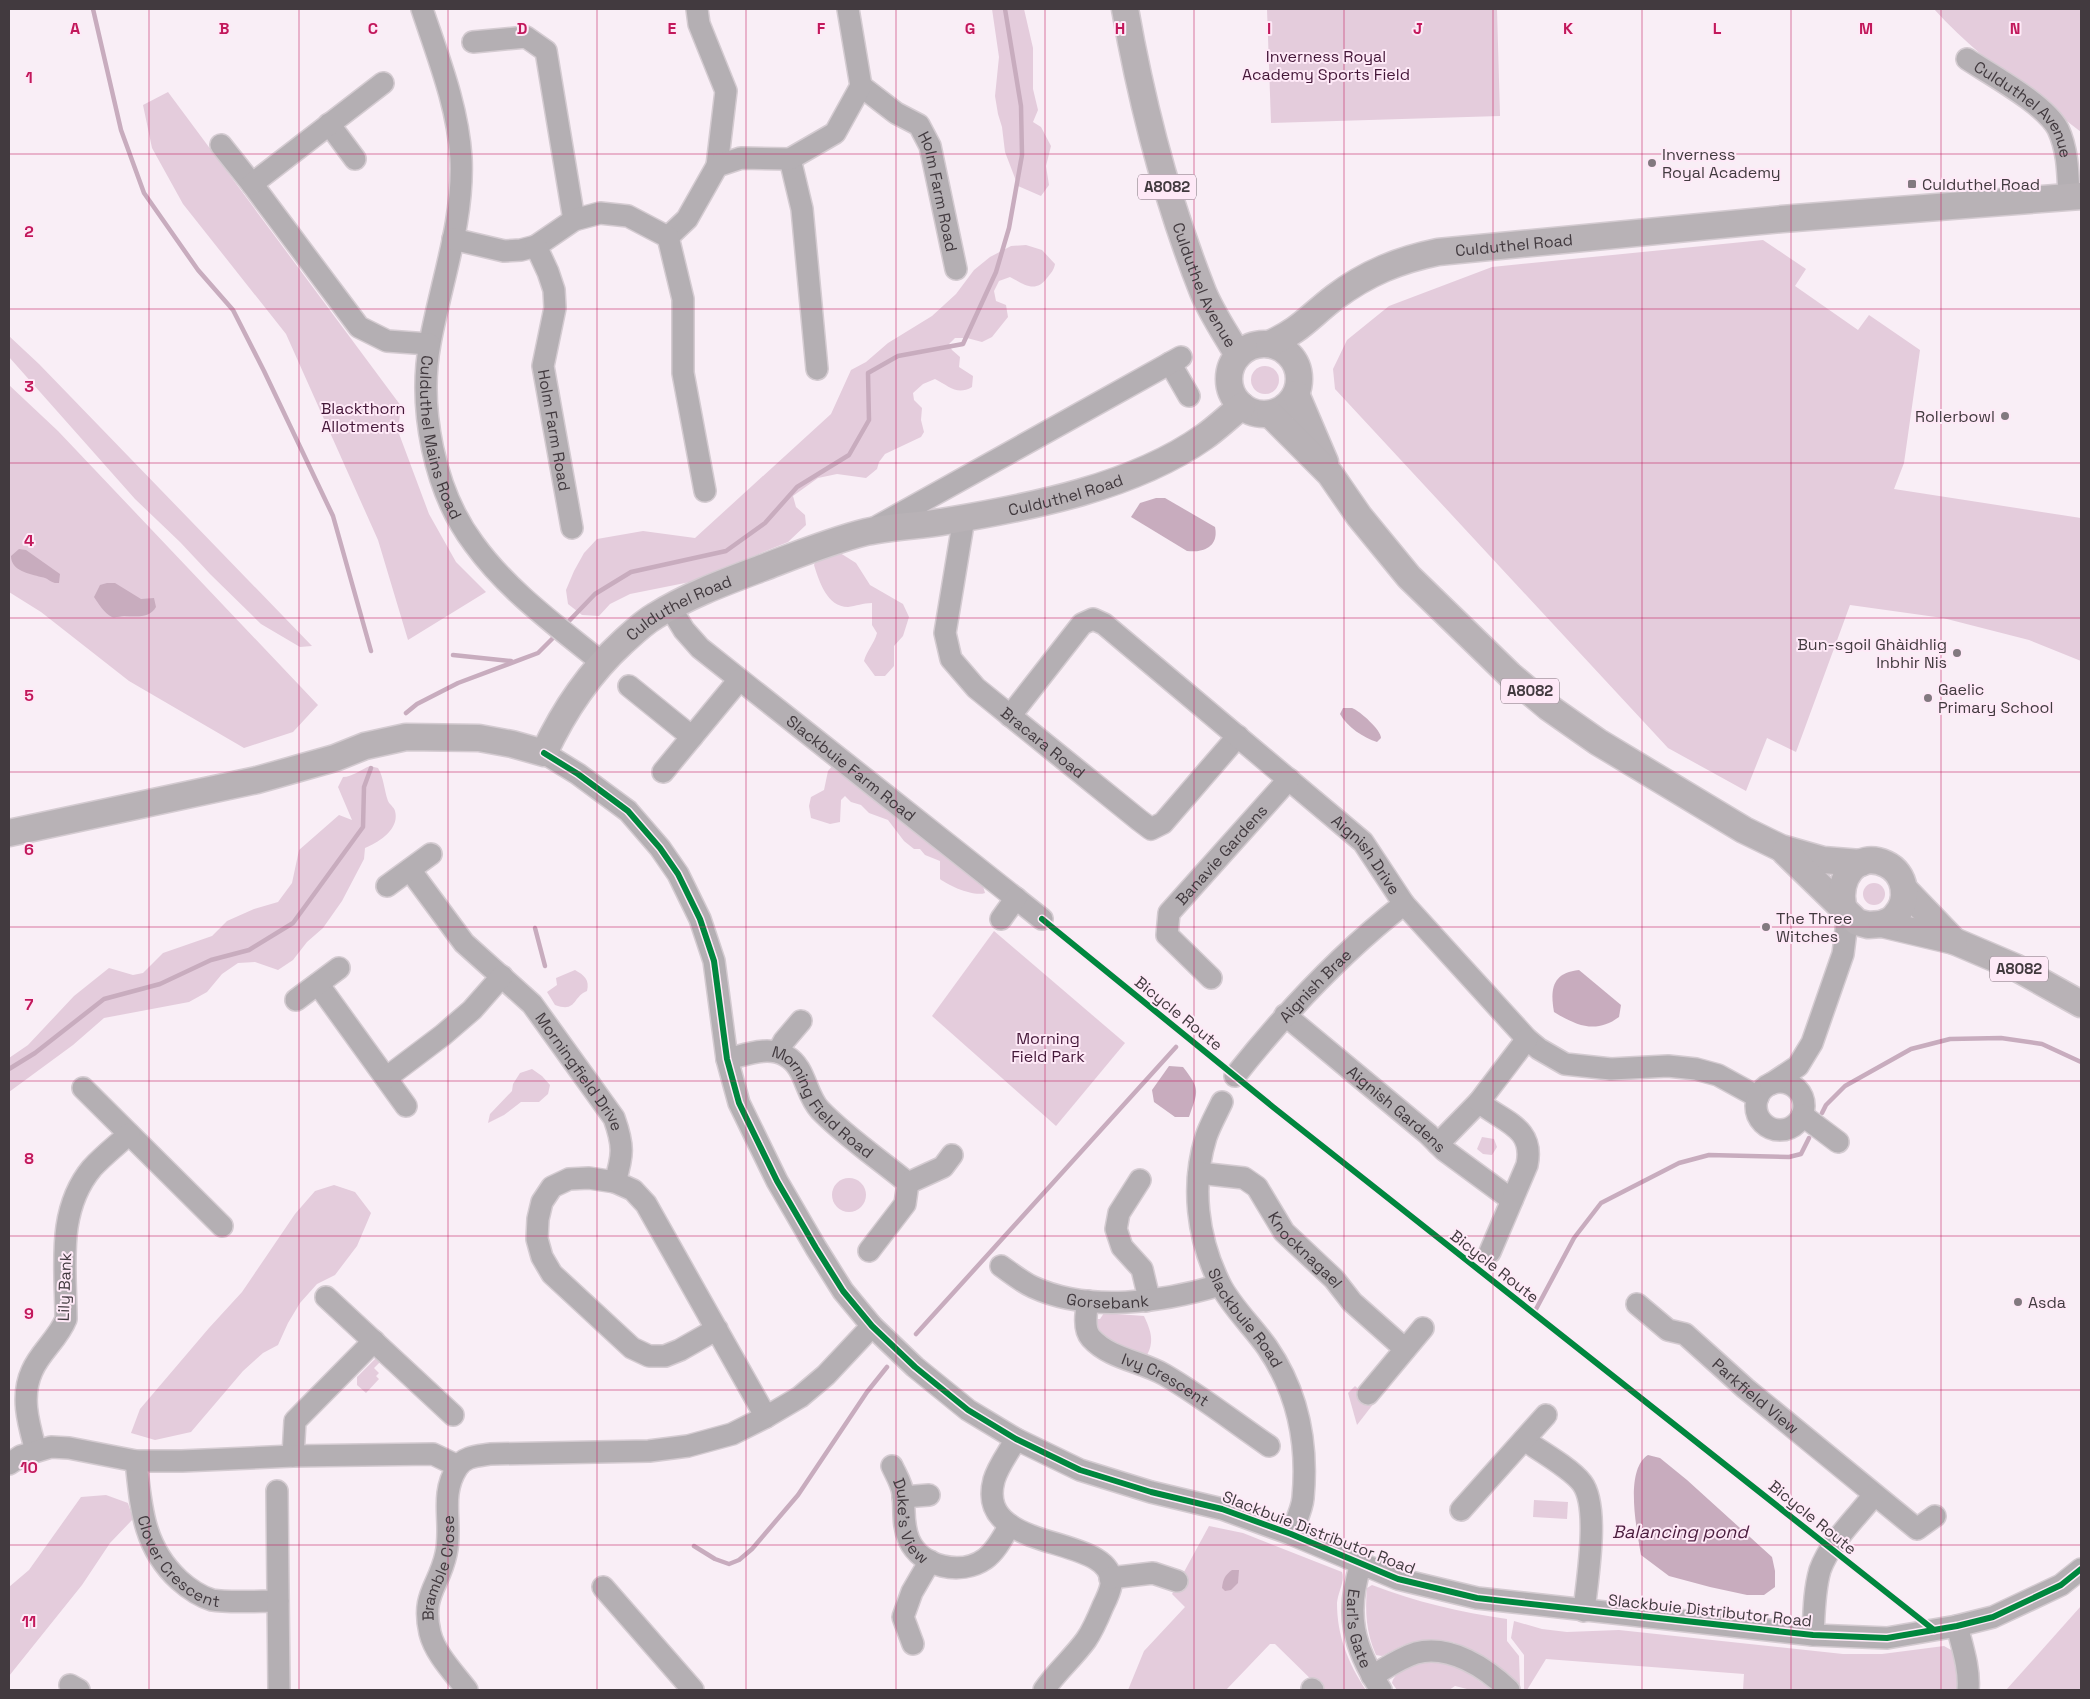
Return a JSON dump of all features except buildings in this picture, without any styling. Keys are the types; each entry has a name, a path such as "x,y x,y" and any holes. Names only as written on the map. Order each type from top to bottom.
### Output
{"main road":[{"name":"Culduthel Avenue","path":"1125,9 1154,143 1174,210 1203,293 1238,355"},
{"name":"Culduthel Road","path":"1269,344 1289,336 1333,298 1373,272 1412,258 1438,252 1801,218 2075,196"},
{"path":"1297,364 1298,329"},
{"path":"1296,394 1287,406 1280,411 1270,414 1251,412 1234,397 1229,380 1233,362 1238,355 1252,345 1269,344 1284,349 1297,364"},
{"name":"A8082","path":"1297,364 1300,377 1296,394 1330,474"},
{"name":"Culduthel Road","path":"544,753 563,713 601,662 635,631 670,607 701,591 818,547 868,532 964,518 1054,500 1118,480 1162,461 1204,438 1242,406"},
{"name":"A8082","path":"1270,414 1330,474 1359,516 1409,577 1510,675 1533,694 1598,742 1744,830 1780,848 1823,860 1886,863 1900,875 1905,890 1954,941"},
{"path":"9,833 256,780 335,758 365,746 406,737 479,738 512,744 544,753"},
{"name":"A8082","path":"1780,848 1860,917 1954,941 2016,967 2081,1004"},
{"path":"1861,863 1852,868 1844,878 1840,894 1860,917 1894,917 1901,908 1905,890"}],"street":[{"name":"Culduthel Mains Road","path":"422,9 454,114 461,157 461,197 429,344 426,382 427,418 434,454 441,478 461,522 474,544 500,574 532,604 601,662"},
{"path":"668,237 687,220 718,166 726,91 699,24 697,9"},
{"path":"718,166 741,158 790,160 835,133 861,86 848,9"},
{"path":"473,42 526,37 546,51 574,220"},
{"name":"Culduthel Avenue","path":"1967,60 2044,112 2057,128 2066,155 2075,196"},
{"path":"252,184 382,83"},
{"name":"Holm Farm Road","path":"861,86 896,113 919,125 930,146 956,269"},
{"path":"329,124 355,160"},
{"path":"221,145 359,327 387,341 429,344"},
{"path":"790,160 802,209 817,369"},
{"path":"453,239 504,251 521,250 536,246 574,220 600,213 628,216 668,237 683,299 683,373 705,492"},
{"name":"Holm Farm Road","path":"536,246 554,290 555,308 543,366 572,528"},
{"name":"Culduthel Road","path":"868,532 1176,360 1189,396"},
{"name":"Bracara Road","path":"964,518 945,633 951,659 976,688 1151,829 1163,823 1238,736"},
{"name":"Slackbuie Farm Road","path":"670,607 684,630 700,648 1042,919"},
{"name":"Aignish Drive","path":"1010,716 1082,624 1092,619 1104,624 1362,842 1404,904 1527,1039 1539,1049 1565,1064 1612,1069 1668,1066 1696,1069 1764,1090"},
{"path":"663,772 740,680"},
{"path":"629,686 692,737"},
{"name":"Slackbuie Distributor Road","path":"544,753 578,774 628,811 660,848 678,874 700,919 714,961 727,1059 739,1103 777,1181 843,1291 872,1326 915,1367 968,1410 1016,1439 1080,1470 1151,1492 1222,1509 1291,1534 1398,1579 1477,1598 1813,1635 1887,1638 1957,1626 1993,1617 2061,1585 2081,1569"},
{"name":"Banavie Gardens","path":"1211,978 1167,935 1169,913 1289,779"},
{"path":"387,886 431,854"},
{"name":"Morningfield Drive","path":"410,870 464,943 532,1004 614,1118 621,1138 622,1158 615,1182"},
{"path":"1001,919 1016,898"},
{"name":"Aignish Brae","path":"1234,1076 1286,1014 1370,930 1404,904"},
{"path":"1798,1066 1802,1106 1793,1127 1786,1130 1771,1128 1760,1119 1756,1104 1764,1090 1798,1066 1812,1043 1843,954 1860,917"},
{"path":"296,1000 339,968"},
{"path":"386,1078 443,1035 472,1010 502,976"},
{"path":"318,984 406,1106"},
{"name":"Aignish Gardens","path":"1286,1014 1438,1144 1512,1200"},
{"path":"778,1052 784,1041 801,1021"},
{"path":"1438,1144 1479,1102 1527,1039"},
{"name":"Morning Field Road","path":"727,1059 756,1052 774,1051 787,1056 798,1066 818,1108 837,1126 908,1183"},
{"path":"1764,1090 1786,1082 1793,1085 1802,1106 1838,1142"},
{"path":"83,1088 222,1226"},
{"name":"Slackbuie Road","path":"1222,1102 1206,1136 1198,1173 1197,1200 1203,1242 1220,1285 1268,1348 1293,1394 1303,1442 1303,1500 1291,1534"},
{"path":"1479,1102 1516,1128 1526,1138 1530,1151 1527,1165 1490,1252"},
{"name":"Lily Bank","path":"36,1451 26,1413 27,1393 32,1371 61,1331 66,1319 65,1229 69,1210 74,1195 92,1168 129,1134"},
{"path":"869,1251 905,1204 908,1183 942,1167 952,1155"},
{"name":"Knocknagael","path":"1198,1173 1244,1178 1257,1187 1284,1232 1334,1279 1352,1302 1405,1349"},
{"path":"716,1329 665,1356 649,1356 632,1348 552,1274 542,1257 537,1239 542,1202 552,1187 570,1179 589,1178 615,1182 633,1190 646,1204 766,1417"},
{"path":"1140,1180 1119,1213 1116,1229 1122,1247 1142,1269 1147,1290 1146,1301"},
{"name":"Gorsebank","path":"1001,1266 1032,1287 1062,1298 1088,1301 1146,1301 1187,1294 1220,1285"},
{"path":"326,1297 453,1414"},
{"name":"Ivy Crescent","path":"1088,1301 1085,1318 1089,1336 1109,1353 1164,1374 1269,1446"},
{"name":"Parkfield View","path":"1637,1304 1668,1330 1685,1334 1745,1388 1917,1530 1935,1516"},
{"path":"9,1464 21,1456 51,1447 69,1448 136,1461 433,1454 458,1466 470,1457 490,1454 649,1451 688,1446 732,1434 800,1397 826,1375 872,1326"},
{"path":"1368,1394 1423,1328"},
{"path":"293,1456 295,1421 374,1341"},
{"path":"1461,1510 1546,1415"},
{"path":"1016,1439 994,1479 992,1494 995,1508 1001,1518 1027,1534 1097,1558 1108,1570 1111,1584 1107,1598 1086,1640 1044,1690"},
{"path":"1524,1440 1581,1482 1588,1493 1592,1519 1584,1611"},
{"name":"Clover Crescent","path":"136,1461 140,1506 149,1540 167,1569 192,1592 213,1600 278,1601"},
{"name":"Bramble Close","path":"458,1466 446,1494 446,1552 442,1569 427,1604 431,1636 439,1651 467,1690"},
{"name":"Duke's View","path":"892,1466 900,1483 903,1497 904,1525 910,1542 916,1551 940,1566 958,1568 976,1564 986,1559 999,1544 1010,1525"},
{"path":"276,1492 279,1690"},
{"path":"903,1497 929,1495"},
{"path":"1813,1635 1816,1589 1821,1569 1831,1549 1874,1495"},
{"path":"913,1644 904,1617 912,1592 930,1561"},
{"name":"Earl's Gate","path":"1361,1564 1352,1602 1353,1623 1360,1650 1377,1683"},
{"path":"1110,1578 1153,1573 1176,1580"},
{"path":"603,1587 693,1690"},
{"path":"1957,1626 1965,1658 1969,1682 1968,1690"},
{"path":"1377,1683 1395,1662 1417,1653 1437,1651 1458,1656 1483,1670 1509,1690"}],"green space":[{"path":"992,9 1024,9 1033,48 1033,89 1038,110 1033,122 1041,127 1051,146 1046,166 1049,185 1041,196 1018,186 1005,152 995,96 999,57"},
{"name":"Inverness Royal Academy Sports Field","path":"1267,9 1497,9 1500,116 1271,123"},
{"path":"1934,9 2081,9 2081,132 1968,43"},
{"name":"Blackthorn Allotments","path":"168,92 401,406 398,431 429,514 456,562 486,592 408,640 378,540 286,334 183,204 152,148 143,105"},
{"path":"1763,240 1806,269 1795,286 1858,330 1869,315 1920,350 1904,463 1894,489 2081,518 2081,661 2029,640 1943,618 1850,605 1796,752 1767,738 1746,791 1668,748 1335,389 1333,369 1347,340 1389,306 1492,267"},
{"path":"1026,245 1042,250 1055,264 1050,275 1043,283 1034,287 1025,285 1010,277 999,281 994,291 996,301 1006,305 1008,317 992,337 982,342 967,338 955,338 949,344 952,350 960,357 959,367 973,376 972,387 962,391 957,390 935,379 923,384 913,393 914,400 922,408 921,420 924,432 921,437 885,454 879,462 877,469 866,478 837,474 818,478 793,496 796,507 805,515 806,525 788,542 705,579 630,594 610,604 599,616 582,615 568,604 566,590 574,571 584,553 597,539 643,531 695,538 831,414 851,370 866,362 888,343 932,316 956,294 974,270 990,257 1011,246"},
{"path":"9,336 39,364 312,646 300,647 261,624 135,499 9,357"},
{"path":"1265,366 1275,370 1279,380 1275,390 1265,394 1255,390 1251,380 1255,370"},
{"path":"9,385 58,431 318,705 293,732 244,748 129,681 41,612 9,592"},
{"path":"837,551 856,563 870,585 903,604 909,617 903,636 894,646 894,666 885,676 875,676 864,661 877,633 872,625 872,603 848,607 841,606 829,598 818,578 814,565 818,554"},
{"path":"833,765 983,886 985,893 968,892 955,888 940,879 940,861 925,855 920,849 914,849 904,841 888,820 869,813 861,805 851,802 845,796 841,800 840,822 830,824 811,818 809,806 811,797 824,790 828,771"},
{"path":"370,766 378,768 380,772 388,801 395,811 396,818 394,824 387,834 365,848 364,859 342,901 323,928 307,942 293,960 278,970 255,962 238,963 222,974 207,992 189,1002 104,1018 73,1045 9,1092 9,1058 28,1045 74,996 109,968 133,975 143,973 163,953 212,936 227,921 254,909 278,902 292,883 299,850 339,815 352,820 338,787 343,777"},
{"path":"1874,883 1882,886 1885,894 1882,902 1874,905 1866,902 1863,894 1866,886"},
{"name":"Morning Field Park","path":"994,931 1125,1043 1056,1126 932,1016"},
{"path":"575,970 586,978 588,984 587,991 571,1006 562,1007 555,1005 547,992 557,985 556,978"},
{"path":"532,1069 550,1085 548,1094 539,1102 521,1102 504,1115 488,1123 490,1114 512,1091 513,1084 520,1073"},
{"path":"1482,1137 1494,1139 1497,1147 1492,1155 1483,1154 1477,1149"},
{"path":"849,1178 856,1179 861,1183 865,1188 865,1202 861,1207 856,1211 849,1212 842,1211 837,1207 833,1202 832,1195 833,1188 837,1183 842,1179"},
{"path":"334,1185 355,1192 371,1213 357,1246 335,1275 317,1284 300,1303 278,1345 263,1353 243,1371 191,1432 155,1440 131,1433 140,1409 242,1292 295,1214 315,1191"},
{"path":"1104,1313 1144,1316 1151,1336 1149,1352 1146,1357 1121,1348 1100,1334 1096,1327 1095,1319 1100,1319"},
{"path":"376,1358 380,1362 374,1368 379,1373 376,1376 379,1379 366,1393 357,1385 357,1377"},
{"path":"1355,1386 1374,1403 1357,1425 1348,1393"},
{"path":"106,1495 128,1503 133,1519 110,1543 82,1585 9,1676 9,1587 29,1570 81,1497"},
{"path":"1534,1500 1568,1502 1567,1519 1533,1517"},
{"path":"1209,1526 1243,1533 1342,1572 1343,1580 1337,1603 1341,1638 1354,1670 1366,1690 1322,1690 1275,1644 1270,1644 1226,1690 1128,1690 1144,1651 1185,1607 1172,1594"},
{"path":"1372,1585 1438,1606 1507,1619 1507,1641 1519,1656 1520,1685 1504,1671 1453,1642 1428,1640 1404,1645 1382,1656 1376,1655 1368,1630 1366,1614 1367,1588"},
{"path":"2081,1606 2081,1690 2006,1690"},
{"path":"1514,1621 1542,1629 1567,1632 1619,1630 1843,1654 1882,1654 1944,1646 1953,1651 1959,1673 1957,1690 1743,1690 1744,1674 1546,1659 1527,1690 1524,1690 1524,1655 1511,1638"},
{"path":"1420,1662 1441,1662 1465,1671 1492,1690 1471,1690 1455,1686 1449,1690 1397,1690 1392,1683 1396,1675"}],"water":[{"path":"1156,498 1165,498 1215,527 1215,539 1209,547 1199,551 1187,551 1131,517 1140,503"},
{"path":"19,549 26,550 60,574 59,583 27,573 14,565 11,556"},
{"path":"115,583 141,599 154,598 156,607 146,615 109,616 94,597 100,585"},
{"path":"1343,708 1352,708 1360,713 1370,721 1381,738 1377,742 1351,728 1340,714"},
{"path":"1579,970 1621,1005 1619,1017 1611,1022 1594,1027 1571,1021 1554,1012 1552,996 1555,984 1563,975"},
{"path":"1169,1066 1183,1067 1195,1086 1196,1096 1189,1117 1175,1117 1154,1102 1152,1090"},
{"name":"Balancing pond","path":"1648,1455 1660,1458 1687,1480 1772,1557 1775,1571 1775,1587 1764,1595 1747,1595 1710,1587 1669,1576 1641,1555 1635,1517 1634,1487 1636,1474 1641,1463"},
{"path":"1232,1570 1239,1570 1238,1583 1231,1590 1225,1591 1222,1588 1224,1580"}],"waterway":[{"path":"93,9 121,130 144,193 198,270 233,310 264,371 333,516 371,651"},
{"path":"569,621 595,594 631,572 726,551 765,523 797,487 849,455 869,420 868,373 898,356 963,344 996,272 1009,228 1022,155 1021,106 1005,9"},
{"path":"406,713 417,704 458,683 538,653 554,637"},
{"path":"453,655 511,661"},
{"path":"9,1069 35,1053 104,999 160,984 211,960 249,950 293,923 363,827 364,787 371,768"},
{"path":"535,928 545,966"},
{"path":"1822,1113 1826,1105 1845,1086 1911,1049 1950,1039 2001,1038 2042,1044 2081,1062"},
{"path":"916,1334 1176,1047"},
{"path":"1535,1311 1574,1238 1601,1203 1679,1163 1709,1155 1789,1157 1801,1154 1809,1138"},
{"path":"694,1546 715,1559 729,1564 739,1560 752,1549 798,1495 867,1392 887,1367"}],"cycle path":[{"path":"544,753 578,774 628,811 660,848 678,874 700,919 714,961 727,1059 739,1103 777,1181 843,1291 872,1326 915,1367 968,1410 1016,1439 1080,1470 1151,1492 1222,1509 1291,1534 1398,1579 1477,1598 1813,1635 1887,1638 1957,1626 1993,1617 2061,1585 2081,1569"},
{"name":"Bicycle Route","path":"1042,919 1273,1107 1934,1630"}],"place":[{"name":"Inverness Royal Academy","path":"1652,163"},
{"name":"Culduthel Road","path":"1912,184"},
{"name":"Rollerbowl","path":"2005,416"},
{"name":"Bun-sgoil Ghàidhlig Inbhir Nis","path":"1957,653"},
{"name":"Gaelic Primary School","path":"1928,698"},
{"name":"The Three Witches","path":"1766,927"},
{"name":"Asda","path":"2018,1302"}]}
